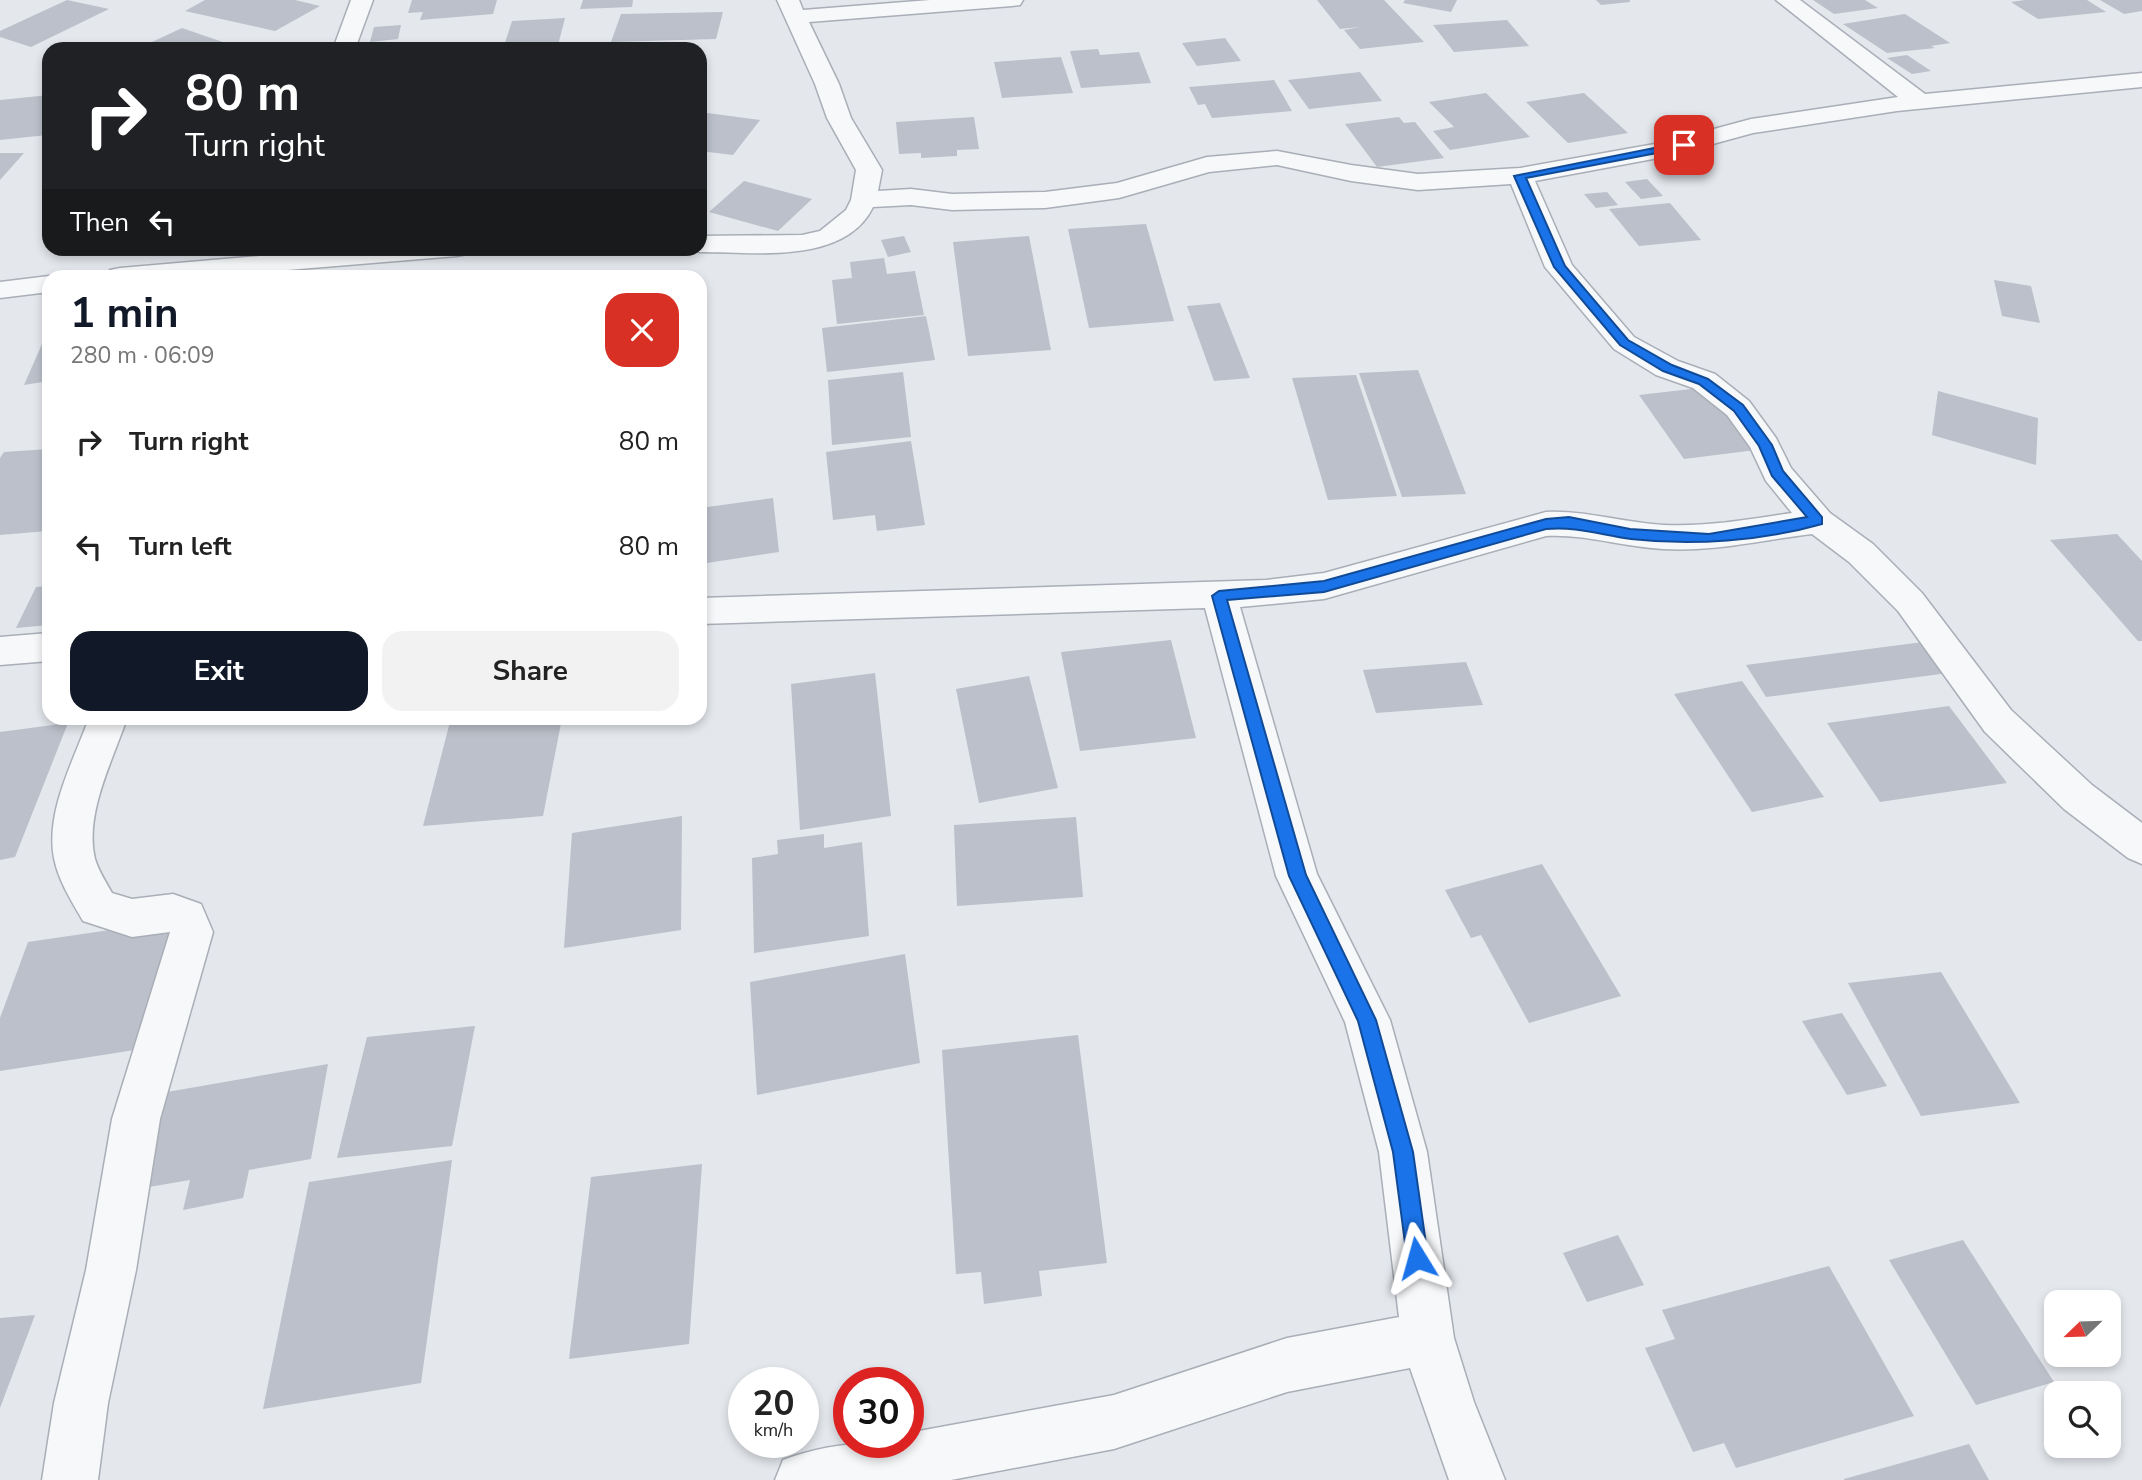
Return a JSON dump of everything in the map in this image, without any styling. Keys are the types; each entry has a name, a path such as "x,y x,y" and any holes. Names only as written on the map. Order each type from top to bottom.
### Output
{"street":[{"path":"347,42 362,0"},
{"path":"707,244 802,243 829,237 857,214 864,200 869,170 839,118 827,84 791,9 1012,0"},
{"path":"1787,0 1920,102"},
{"path":"864,200 911,197 953,202 1045,200 1119,190 1207,165 1277,158 1351,173 1418,182 1520,176 1669,149 1751,126 1920,102 2142,80"},
{"path":"1520,176 1559,267 1624,343 1667,368 1704,381 1738,408 1765,445 1777,473 1818,521 1861,553 1910,601 2006,729 2078,797 2142,846"},
{"path":"161,270 242,258 285,256"},
{"path":"0,290 42,285"},
{"path":"707,611 1134,596 1219,596 1324,586 1546,524 1569,522 1630,534 1709,539 1818,521"},
{"path":"1219,596 1297,876 1367,1020 1403,1152 1428,1338 1447,1402 1477,1480"},
{"path":"0,651 42,648"},
{"path":"71,1480 81,1403 111,1270 136,1119 192,932 186,918 173,913 132,918 98,908 83,883 73,849 76,815 106,725"},
{"path":"803,1480 1114,1422 1287,1365 1428,1338"}],"building":[{"path":"67,0 109,9 31,47 0,37 0,31"},
{"path":"205,0 295,0 320,6 275,31 185,11"},
{"path":"412,0 497,0 493,14 420,20 423,12 408,13"},
{"path":"583,0 633,0 632,7 580,9"},
{"path":"1317,0 1384,0 1424,42 1360,49 1344,30 1360,27 1340,29"},
{"path":"1405,0 1457,0 1451,12 1403,3"},
{"path":"1596,0 1630,0 1630,2 1601,5"},
{"path":"1813,0 1865,0 1878,8 1834,14"},
{"path":"2087,0 2106,12 2038,19 2011,2"},
{"path":"2100,0 2142,0 2142,11 2124,14"},
{"path":"723,12 716,39 611,42 621,14"},
{"path":"1905,14 1950,43 1931,46 1935,48 1887,53 1843,24"},
{"path":"565,18 559,42 505,42 512,21"},
{"path":"1507,20 1529,46 1454,52 1433,25"},
{"path":"401,25 398,39 370,42 374,27"},
{"path":"182,28 223,42 152,42"},
{"path":"1225,38 1241,61 1197,66 1182,43"},
{"path":"1098,49 1100,55 1139,52 1151,83 1081,88 1070,51"},
{"path":"1907,55 1931,71 1912,74 1887,58"},
{"path":"1061,57 1073,93 1002,98 994,62"},
{"path":"1360,72 1382,101 1309,109 1288,80"},
{"path":"1274,80 1292,111 1212,118 1205,104 1198,105 1189,87"},
{"path":"1486,93 1530,137 1450,150 1433,131 1454,127 1429,102"},
{"path":"1584,93 1628,133 1568,143 1526,102"},
{"path":"42,96 42,136 0,140 0,100"},
{"path":"707,113 760,120 733,155 707,152"},
{"path":"974,117 979,149 957,150 957,156 921,158 921,153 899,154 896,122"},
{"path":"1399,117 1404,123 1415,122 1444,158 1377,167 1345,124"},
{"path":"0,153 24,153 0,180"},
{"path":"1647,179 1663,196 1641,199 1625,182"},
{"path":"744,181 812,199 778,231 709,212"},
{"path":"1607,192 1618,205 1596,208 1584,194"},
{"path":"1670,203 1701,240 1639,246 1609,209"},
{"path":"1146,224 1174,321 1089,328 1068,229"},
{"path":"904,236 911,252 888,257 881,240"},
{"path":"1029,236 1051,350 968,356 953,242"},
{"path":"884,258 887,274 915,271 924,315 837,324 832,280 852,278 850,262"},
{"path":"1994,280 2031,286 2040,323 2002,316"},
{"path":"1220,303 1250,378 1214,381 1187,306"},
{"path":"926,316 935,360 827,372 822,328"},
{"path":"42,344 42,382 24,385"},
{"path":"1418,370 1466,494 1402,497 1359,373"},
{"path":"903,372 911,437 832,445 828,380"},
{"path":"1356,375 1397,496 1328,500 1292,378"},
{"path":"1708,387 1756,450 1684,459 1639,395"},
{"path":"1938,391 2038,418 2036,465 1932,435"},
{"path":"911,441 925,525 877,531 875,515 833,520 826,452"},
{"path":"42,449 42,531 0,535 0,458 4,452"},
{"path":"773,498 779,552 707,563 707,507"},
{"path":"2117,534 2142,561 2142,641 2138,641 2050,540"},
{"path":"36,587 42,587 42,626 16,628"},
{"path":"1171,640 1196,738 1080,751 1061,652"},
{"path":"1923,642 1948,673 1766,697 1746,665"},
{"path":"1466,662 1483,705 1376,713 1363,670"},
{"path":"875,673 891,816 800,830 791,684"},
{"path":"1029,676 1058,788 979,803 956,689"},
{"path":"1742,681 1824,797 1752,812 1674,694"},
{"path":"1949,706 2007,783 1880,802 1827,723"},
{"path":"67,725 15,857 0,860 0,732"},
{"path":"449,725 561,725 543,816 423,826"},
{"path":"682,816 681,930 564,948 572,833"},
{"path":"1076,817 1083,897 957,906 954,825"},
{"path":"824,834 824,848 862,842 869,936 754,953 752,858 778,854 777,840"},
{"path":"1542,864 1621,996 1529,1023 1481,935 1471,938 1445,890"},
{"path":"178,920 141,1049 0,1071 0,1018 28,942"},
{"path":"905,954 920,1063 757,1095 750,982"},
{"path":"1941,972 2020,1103 1921,1116 1848,983"},
{"path":"1842,1013 1887,1086 1847,1095 1802,1021"},
{"path":"475,1026 452,1146 337,1158 367,1037"},
{"path":"1078,1035 1107,1263 1039,1271 1042,1296 984,1304 981,1272 956,1274 942,1050"},
{"path":"328,1064 311,1159 249,1170 243,1198 183,1210 190,1180 143,1188 167,1092"},
{"path":"452,1160 421,1383 263,1409 309,1182"},
{"path":"702,1164 689,1344 569,1359 591,1177"},
{"path":"1618,1235 1644,1285 1587,1302 1563,1253"},
{"path":"1963,1240 2053,1381 2044,1381 2044,1385 1976,1405 1889,1260"},
{"path":"1829,1266 1914,1416 1736,1468 1724,1443 1693,1452 1645,1348 1675,1339 1662,1310"},
{"path":"35,1315 0,1408 0,1318"},
{"path":"1969,1444 1989,1480 1844,1480 1844,1479"}],"route":[{"path":"1417,1258 1403,1152 1367,1020 1297,876 1219,596 1324,586 1546,524 1569,522 1630,534 1709,539 1818,521 1777,473 1765,445 1738,408 1704,381 1667,368 1624,343 1559,267 1520,176 1684,145"}]}
